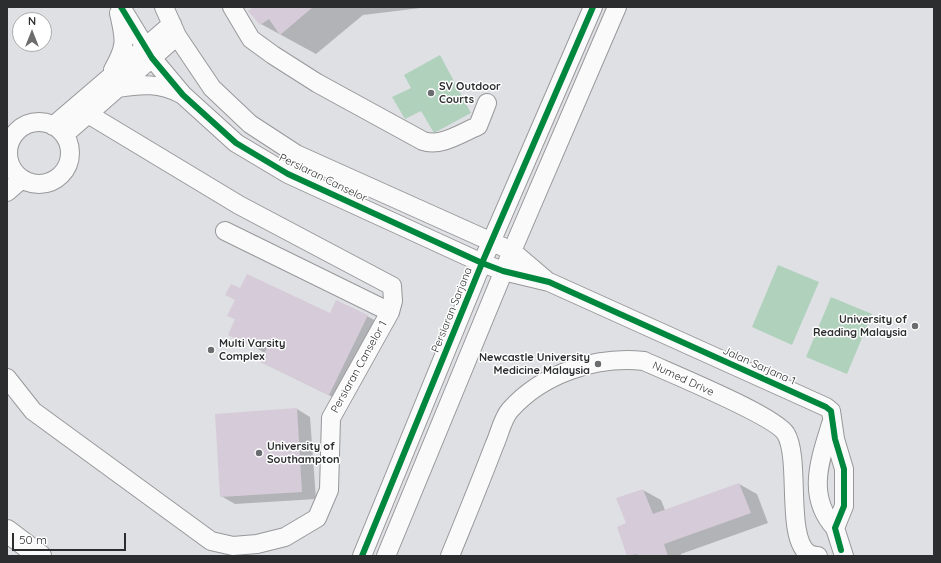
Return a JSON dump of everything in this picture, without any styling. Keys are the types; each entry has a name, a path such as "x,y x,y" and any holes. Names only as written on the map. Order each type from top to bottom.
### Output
{"highway":[{"path":"7,531 40,556"}],"street":[{"name":"Persiaran Canselor","path":"119,7 149,52 183,95 236,142 288,174 482,263 503,271 549,282"},
{"path":"59,130 88,114 114,82 124,46 119,7"},
{"name":"Persiaran Canselor","path":"164,7 174,30 212,88 250,124 296,154 512,251 549,282"},
{"path":"232,7 251,39 273,55 317,83 431,144 451,138 478,126 487,102"},
{"name":"Persiaran Sarjana","path":"362,556 482,263 593,7"},
{"path":"386,556 503,271 617,7"},
{"path":"59,130 174,30"},
{"path":"114,82 153,84 169,88 183,95"},
{"name":"Persiaran Canselor 1","path":"7,378 33,411 211,540 233,546 257,544 285,537 317,518 329,490 332,418 390,312 393,301 392,286 239,205 88,114"},
{"path":"33,122 43,122 59,130 70,153 66,168 60,175 52,181 42,184 31,183 22,179 14,172 9,163 7,152 12,137 23,126 33,122"},
{"path":"7,192 22,179"},
{"path":"225,231 390,312"},
{"path":"311,274 335,255"},
{"name":"Jalan Sarjana 1","path":"549,282 826,407 831,411 835,439 844,469 844,498 842,513 835,528"},
{"name":"Numed Drive","path":"450,556 509,411 536,387 558,376 593,363 627,360 644,361 753,411 777,424 786,433 792,448 796,522 803,547 810,554 818,556"},
{"path":"832,420 819,460 819,496 822,512 835,528 837,554"}],"green space":[{"name":"SV Outdoor Courts","path":"440,55 471,113 434,133 421,111 405,119 392,97 411,88 404,75"},
{"path":"778,265 819,282 792,345 752,327"},
{"path":"831,297 872,314 847,374 806,357"}],"building":[{"path":"253,7 313,7 280,35 269,19 260,25 248,11"},
{"path":"247,274 330,313 336,300 368,315 329,395 260,362 268,346 259,342 256,348 228,335 235,319 227,316 235,300 225,295 231,284 240,288"},
{"name":"University of Southampton","path":"297,408 302,492 220,497 215,414"},
{"path":"739,483 751,513 664,544 668,556 637,556 637,554 627,556 617,527 626,523 616,498 643,489 653,514"}],"cycle path":[{"path":"121,7 152,58 183,95 236,143 288,174 482,263 503,271 549,282 826,407 831,411 835,439 844,469 844,506 835,528 841,550"},
{"path":"362,556 482,263 593,7"}],"place":[{"name":"SV Outdoor Courts","path":"431,93"},
{"name":"University of Reading Malaysia","path":"915,326"},
{"name":"Multi Varsity Complex","path":"211,350"},
{"name":"Newcastle University Medicine Malaysia","path":"598,364"},
{"name":"University of Southampton","path":"259,453"}]}
